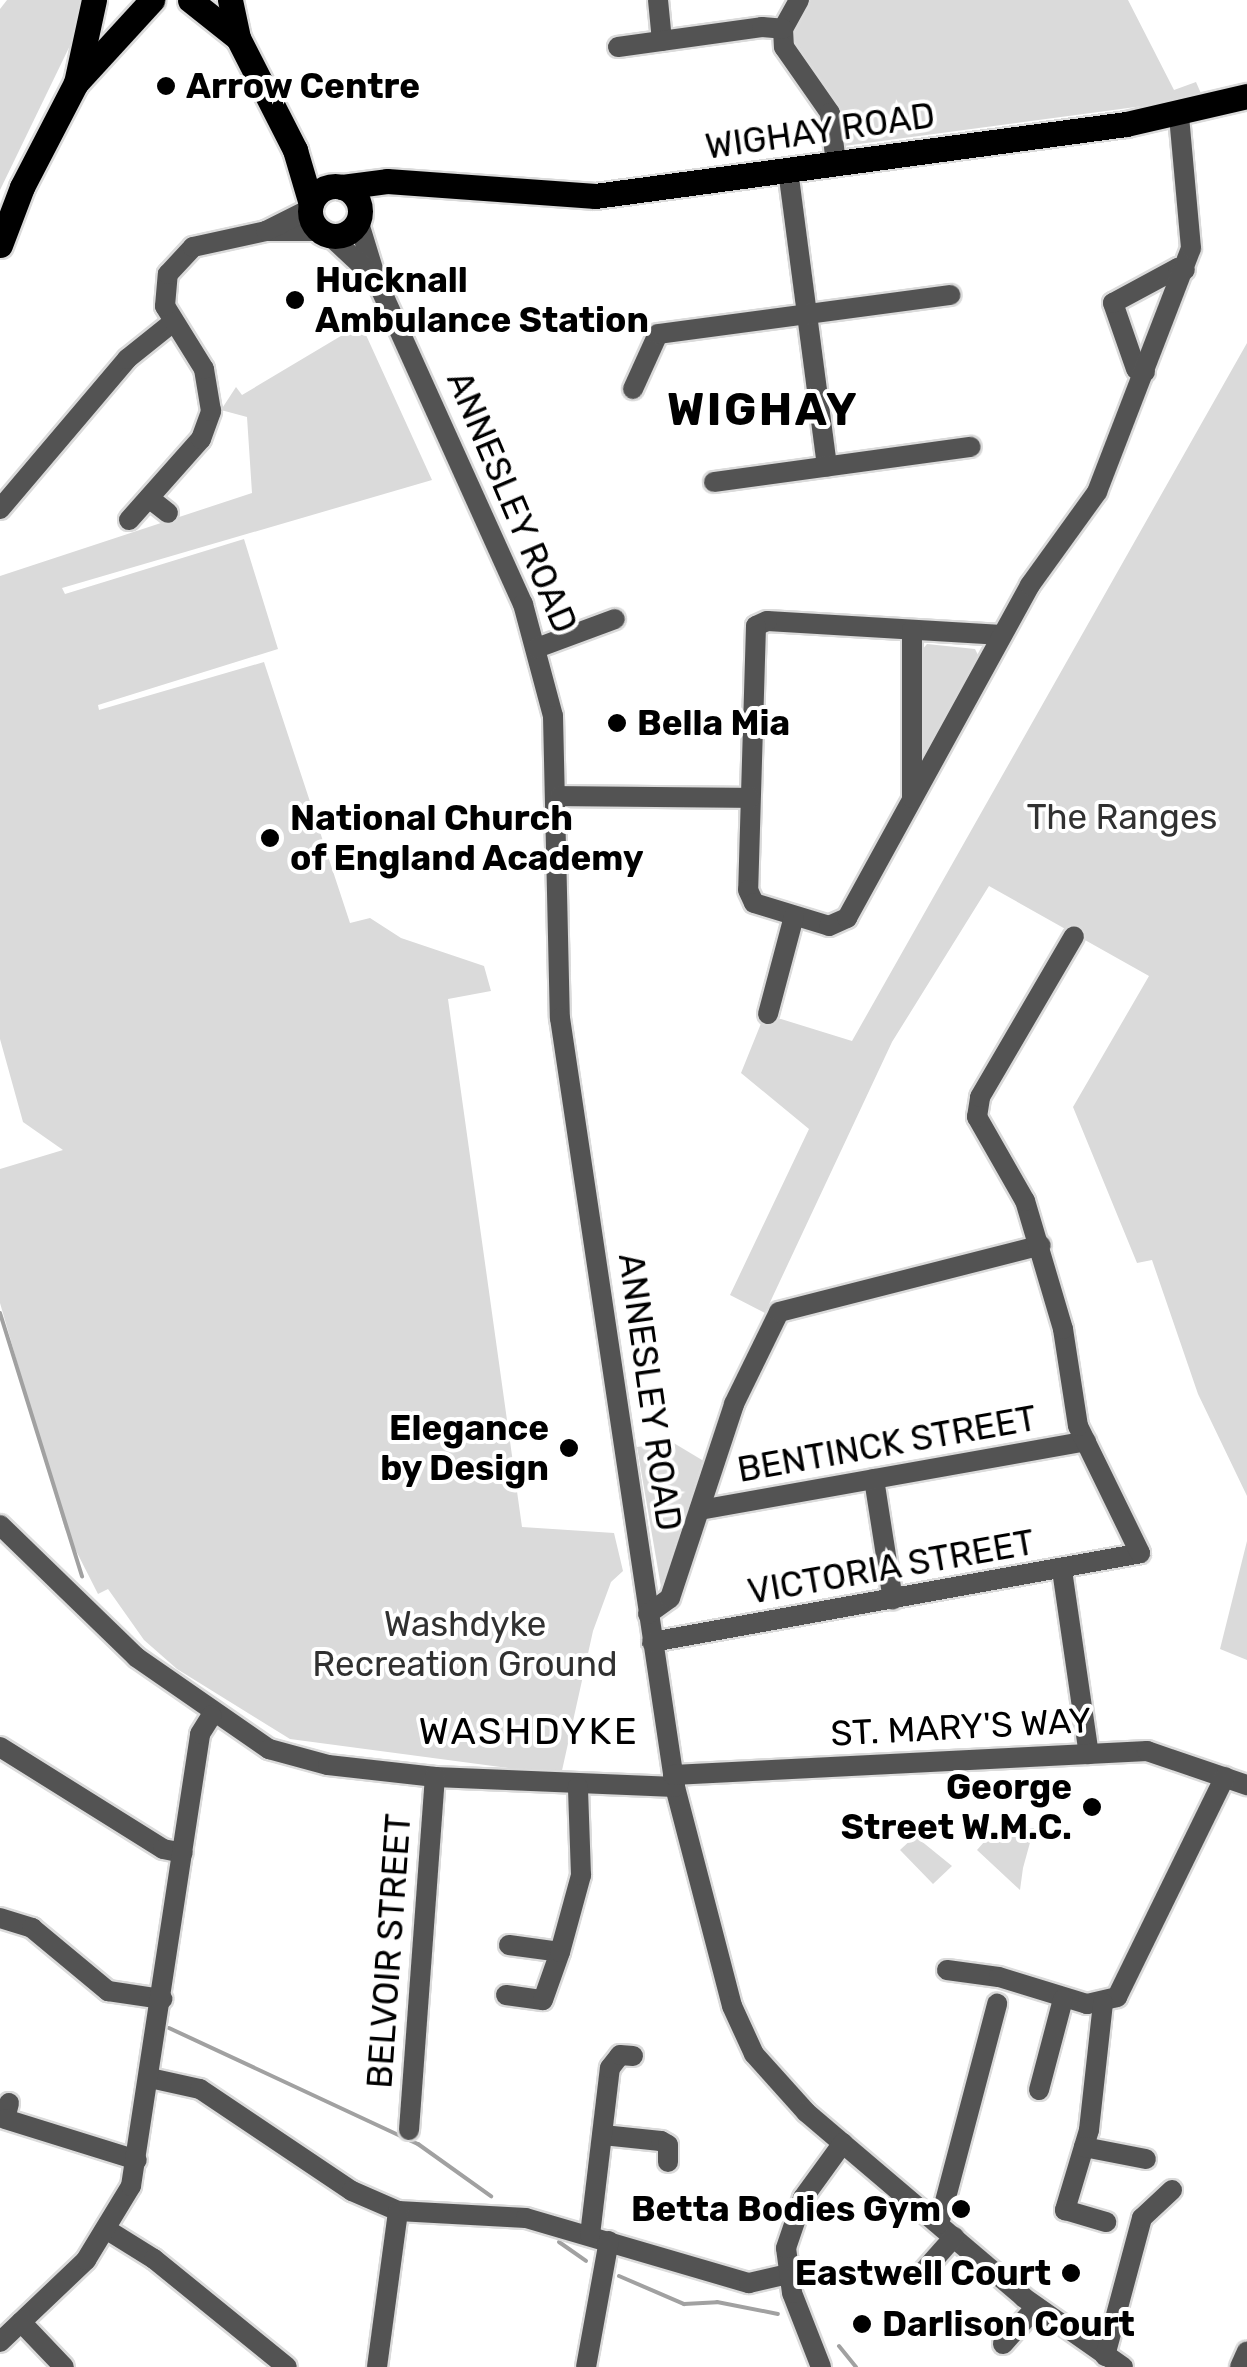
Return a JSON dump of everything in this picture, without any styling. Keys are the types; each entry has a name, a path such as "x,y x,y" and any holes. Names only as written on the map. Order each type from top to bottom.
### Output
{"main road":[{"path":"0,245 76,83 94,0"},
{"path":"76,83 152,0"},
{"path":"190,0 238,38"},
{"path":"230,0 238,38 295,150 317,220 346,233 400,184"},
{"name":"WIGHAY ROAD","path":"337,186 400,184 595,196 1179,115 1247,96"},
{"path":"295,150 356,198 359,218"},
{"path":"317,220 337,186"}],"street":[{"path":"658,0 662,41"},
{"path":"799,0 782,30 789,60 830,113 836,164"},
{"path":"618,48 782,30"},
{"path":"1002,635 767,621 756,626 749,895 760,906 828,926 847,918 1002,635 1097,492 1185,270 1192,228 1179,115"},
{"path":"788,170 827,466"},
{"name":"ANNESLEY ROAD","path":"359,218 376,279 493,528 538,648 560,796 560,1018 652,1642 674,1781 701,1902 744,2035 783,2090 1036,2307 1114,2361"},
{"path":"128,520 201,439 211,410 200,360 172,323 163,291 181,258 193,247 317,220"},
{"name":"ANNESLEY ROAD","path":"317,220 376,279"},
{"path":"1144,372 1136,370 1113,303 1124,292 1185,270"},
{"path":"633,389 658,334 950,296"},
{"path":"0,509 127,359 172,323"},
{"path":"714,482 971,447"},
{"path":"149,498 168,512"},
{"path":"538,648 616,619"},
{"path":"912,630 912,800"},
{"path":"560,796 750,798"},
{"path":"768,1014 794,916"},
{"path":"1074,936 977,1107 980,1126 1010,1172 1040,1246 1086,1441"},
{"path":"648,1614 670,1598 734,1404 779,1312 1040,1246"},
{"name":"BENTINCK STREET","path":"700,1510 1086,1441"},
{"name":"VICTORIA STREET","path":"652,1642 1140,1553 1086,1441"},
{"path":"874,1479 893,1600"},
{"name":"ST. MARY'S WAY","path":"0,1525 136,1657 212,1714 299,1759 434,1777 578,1787 1147,1751 1247,1786"},
{"path":"1062,1570 1089,1754"},
{"path":"0,2342 109,2231 137,2160 200,1734 212,1714"},
{"path":"0,1747 164,1849 183,1853"},
{"name":"BELVOIR STREET","path":"409,2130 434,1777"},
{"path":"1106,2222 1065,2210 1084,2148 1103,2003 1126,1984 1225,1778"},
{"path":"506,1996 543,2000 560,1952 582,1875 578,1787"},
{"path":"0,1918 32,1928 108,1991 162,1999"},
{"path":"509,1945 560,1952"},
{"path":"947,1970 999,1977 1063,1999 1103,2003"},
{"path":"1038,2090 1063,1999"},
{"path":"923,2272 946,2231 997,2004"},
{"path":"586,2367 610,2068 620,2055 633,2056"},
{"path":"150,2078 200,2090 352,2191 398,2210 526,2218 749,2283 788,2274"},
{"path":"5,2119 137,2160"},
{"path":"603,2135 661,2141 668,2145 668,2162"},
{"path":"821,2367 788,2274 795,2215 844,2143"},
{"path":"1084,2148 1146,2159"},
{"path":"1114,2361 1142,2218 1172,2190"},
{"path":"376,2367 398,2210"},
{"path":"109,2231 154,2258 286,2367"},
{"path":"1003,2344 1036,2307"},
{"path":"21,2322 64,2367"},
{"path":"1240,2367 1247,2351"}],"green space":[{"path":"7,0 80,0 78,29 0,190 0,9"},
{"path":"806,0 1128,0 1174,90 1196,82 1203,98 844,146 837,107 795,58 792,34"},
{"name":"Washdyke Recreation Ground","path":"361,324 432,480 62,588 65,594 244,539 278,649 98,705 99,710 264,662 350,923 370,918 401,938 484,966 491,991 448,999 522,1527 614,1533 623,1571 611,1582 593,1631 561,1775 290,1739 177,1669 144,1640 108,1589 98,1594 65,1529 0,1303 0,1169 63,1150 23,1122 0,1039 0,576 252,493 247,417 221,410 236,387 242,395"},
{"name":"The Ranges","path":"1247,343 1247,1496 1198,1394 1152,1260 1137,1263 1073,1107 1149,976 989,886 892,1042 765,1313 730,1295 809,1129 741,1073 762,1021 781,1019 852,1041"},
{"path":"927,644 975,649 978,655 926,751 920,750 921,651"},
{"path":"672,1442 707,1463 661,1587 637,1447"},
{"path":"1247,1541 1247,1660 1220,1649"},
{"path":"1034,1828 1020,1890 977,1850 992,1833"},
{"path":"915,1836 952,1866 933,1884 900,1850"}],"waterway":[{"path":"0,1313 82,1577"},
{"path":"169,2028 418,2144 491,2196"},
{"path":"559,2242 586,2261"},
{"path":"619,2276 684,2304 717,2302 778,2314"},
{"path":"839,2346 856,2367"}],"place":[{"name":"Arrow Centre","path":"166,86"},
{"name":"Hucknall Ambulance Station","path":"295,300"},
{"name":"Bella Mia","path":"617,723"},
{"name":"National Church of England Academy","path":"270,838"},
{"name":"Elegance by Design","path":"569,1448"},
{"name":"George Street W.M.C.","path":"1092,1807"},
{"name":"Betta Bodies Gym","path":"961,2209"},
{"name":"Eastwell Court","path":"1071,2273"},
{"name":"Darlison Court","path":"862,2324"}],"district":[{"name":"WIGHAY","path":"763,410"},
{"name":"WASHDYKE","path":"529,1732"}]}
